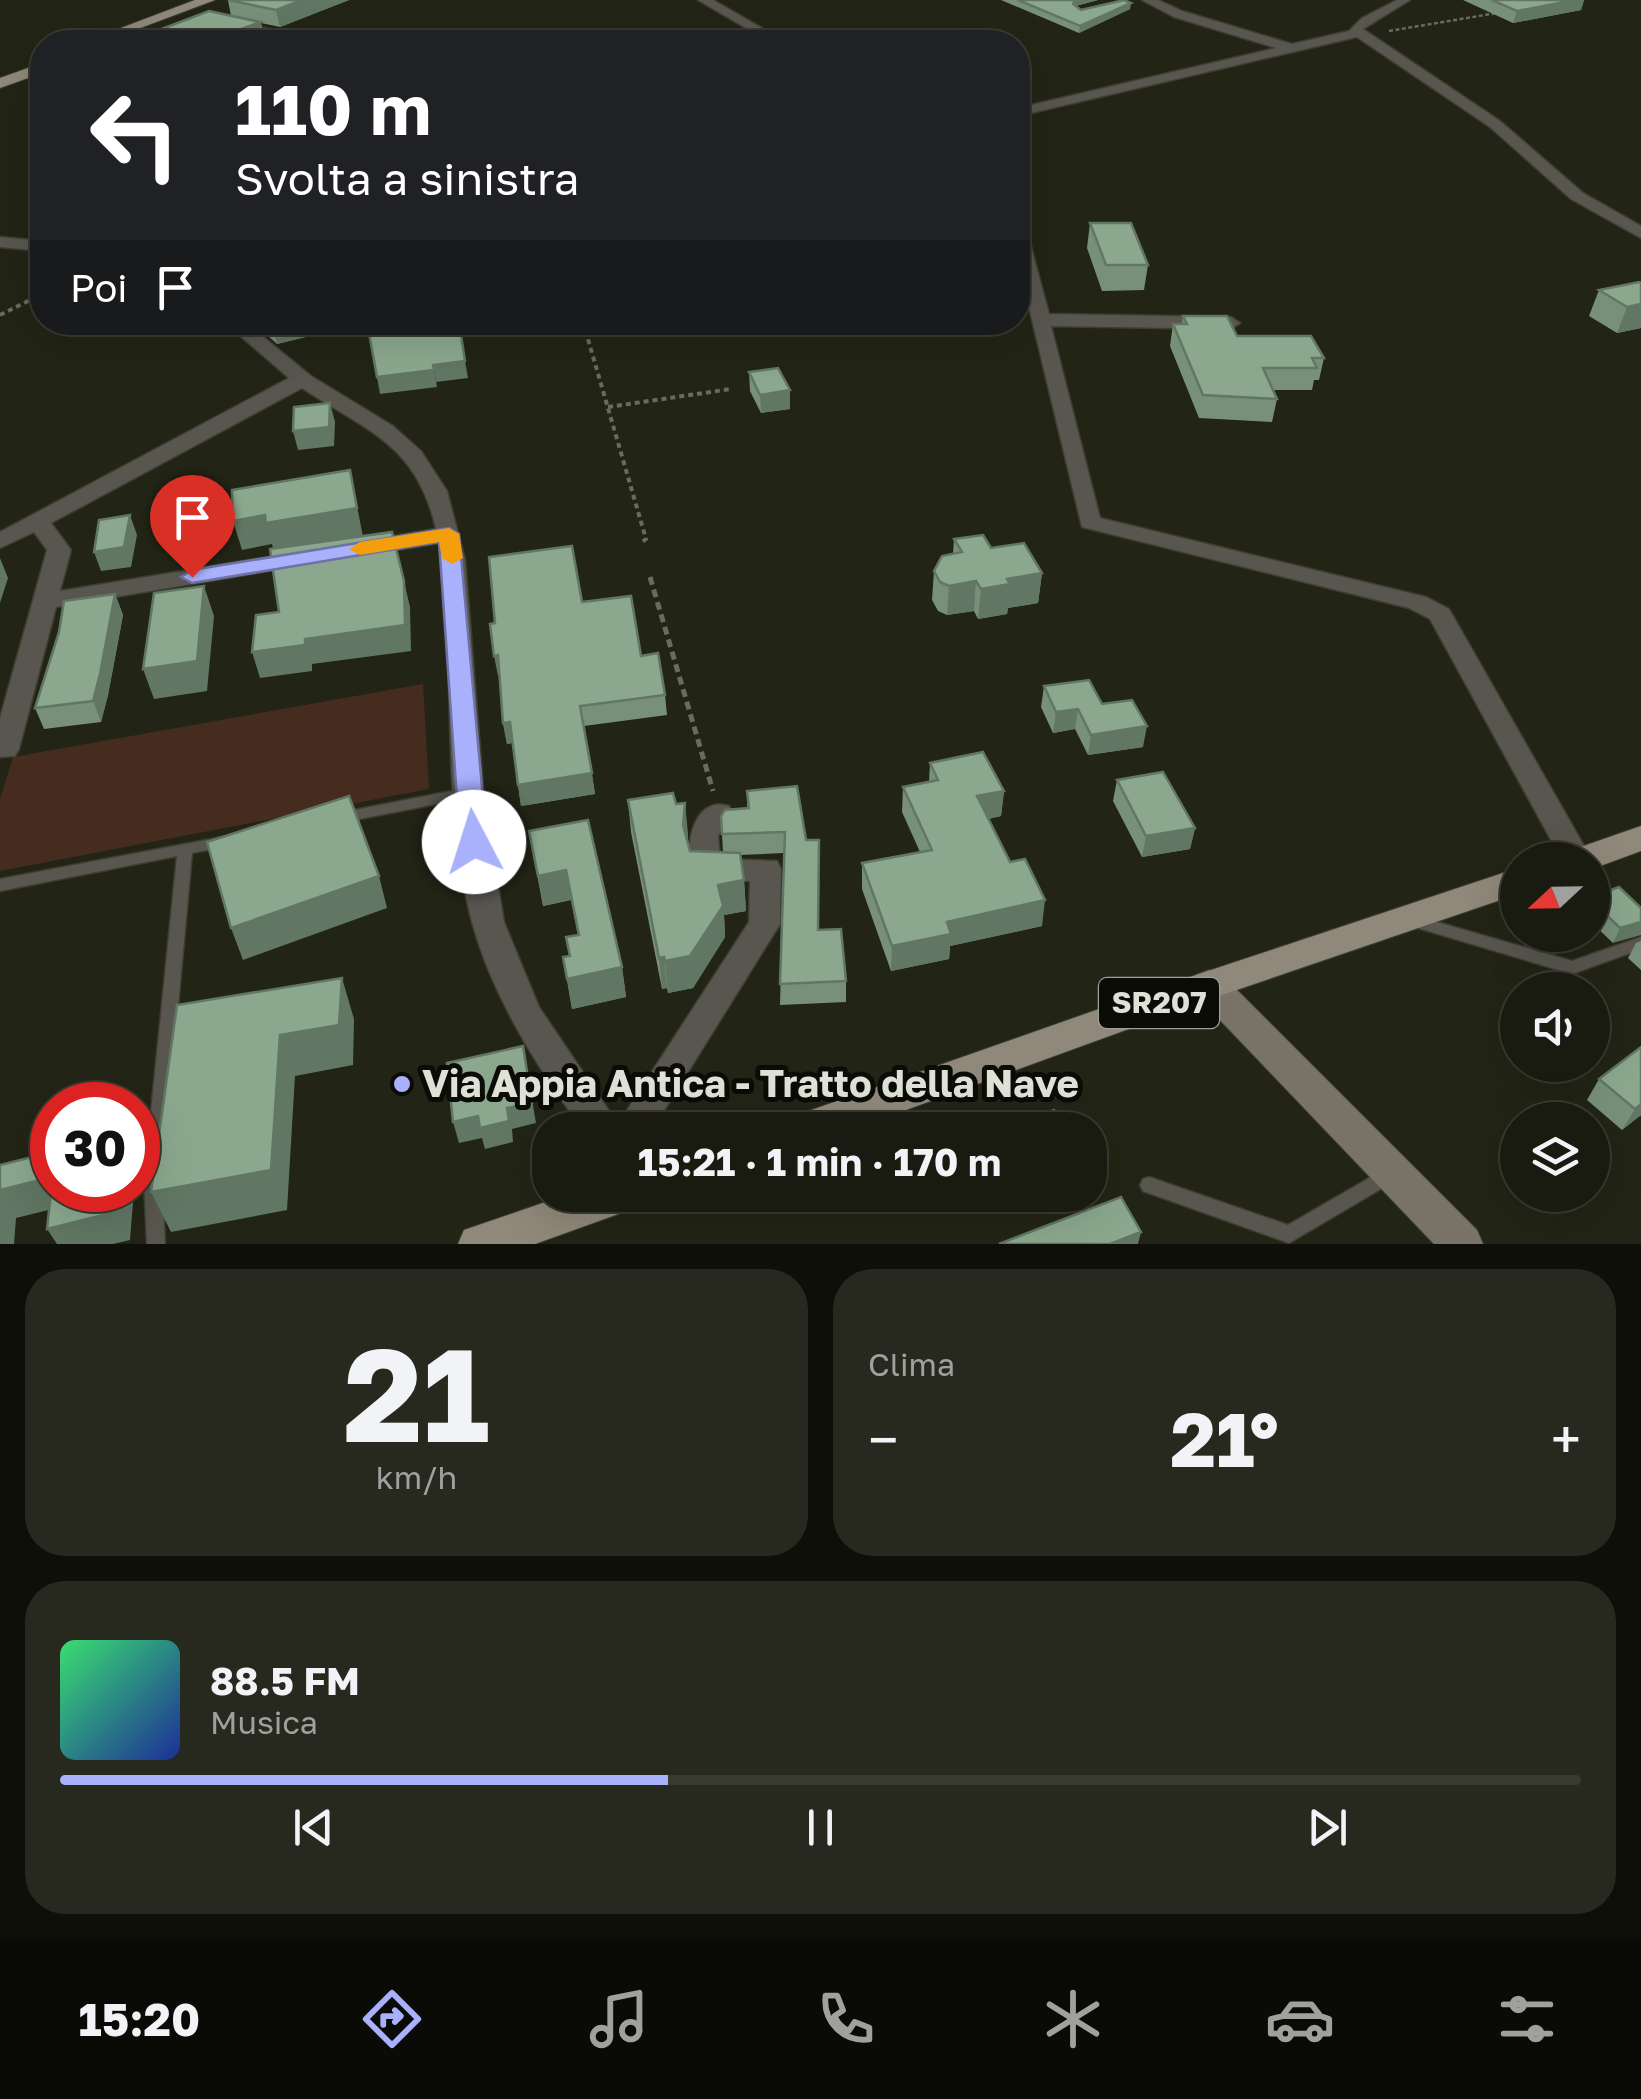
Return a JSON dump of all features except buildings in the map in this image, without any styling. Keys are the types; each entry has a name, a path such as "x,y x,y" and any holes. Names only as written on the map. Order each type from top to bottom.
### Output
{"main road":[{"path":"124,30 208,0"},
{"path":"148,30 225,0"},
{"path":"0,80 30,69"},
{"path":"1610,849 1641,838"},
{"name":"SR207","path":"854,1112 1500,887"},
{"path":"1210,985 1462,1244"},
{"path":"478,1244 571,1212"}],"street":[{"path":"704,0 758,30"},
{"path":"1148,0 1178,14 1293,49"},
{"path":"1404,0 1397,7 1363,21 1355,30 1495,124 1577,196 1641,233"},
{"path":"1030,109 1361,34"},
{"path":"0,242 30,245"},
{"path":"1030,278 1090,522 1417,602 1440,614 1569,842"},
{"path":"1040,320 1231,323"},
{"path":"249,335 303,380 374,424 414,457 437,494 449,534 469,792 481,892 503,968 564,1077 589,1112"},
{"path":"0,541 303,380"},
{"path":"5,749 59,550 37,520"},
{"path":"46,601 449,534"},
{"path":"644,1112 764,924 766,868 706,871 703,834 719,813"}],"lane":[{"path":"233,24 265,30"},
{"path":"321,822 469,792"},
{"path":"0,885 243,838"},
{"path":"156,1244 153,1181 184,850"},
{"path":"1406,919 1572,968 1641,943"},
{"path":"1150,1186 1290,1234 1392,1172"}],"path":[{"path":"1361,34 1496,13"},
{"path":"0,315 30,300"},
{"path":"587,335 646,539 640,544"},
{"path":"608,407 731,389"},
{"path":"650,576 719,813"}],"shaded area":[{"path":"423,684 429,789 0,871 0,799 13,757"}],"slow traffic":[{"path":"360,549 449,534 452,558"}],"place":[{"name":"Via Appia Antica - Tratto della Nave","path":"402,1084"}],"route":[{"path":"192,577 449,534 474,842"}]}
